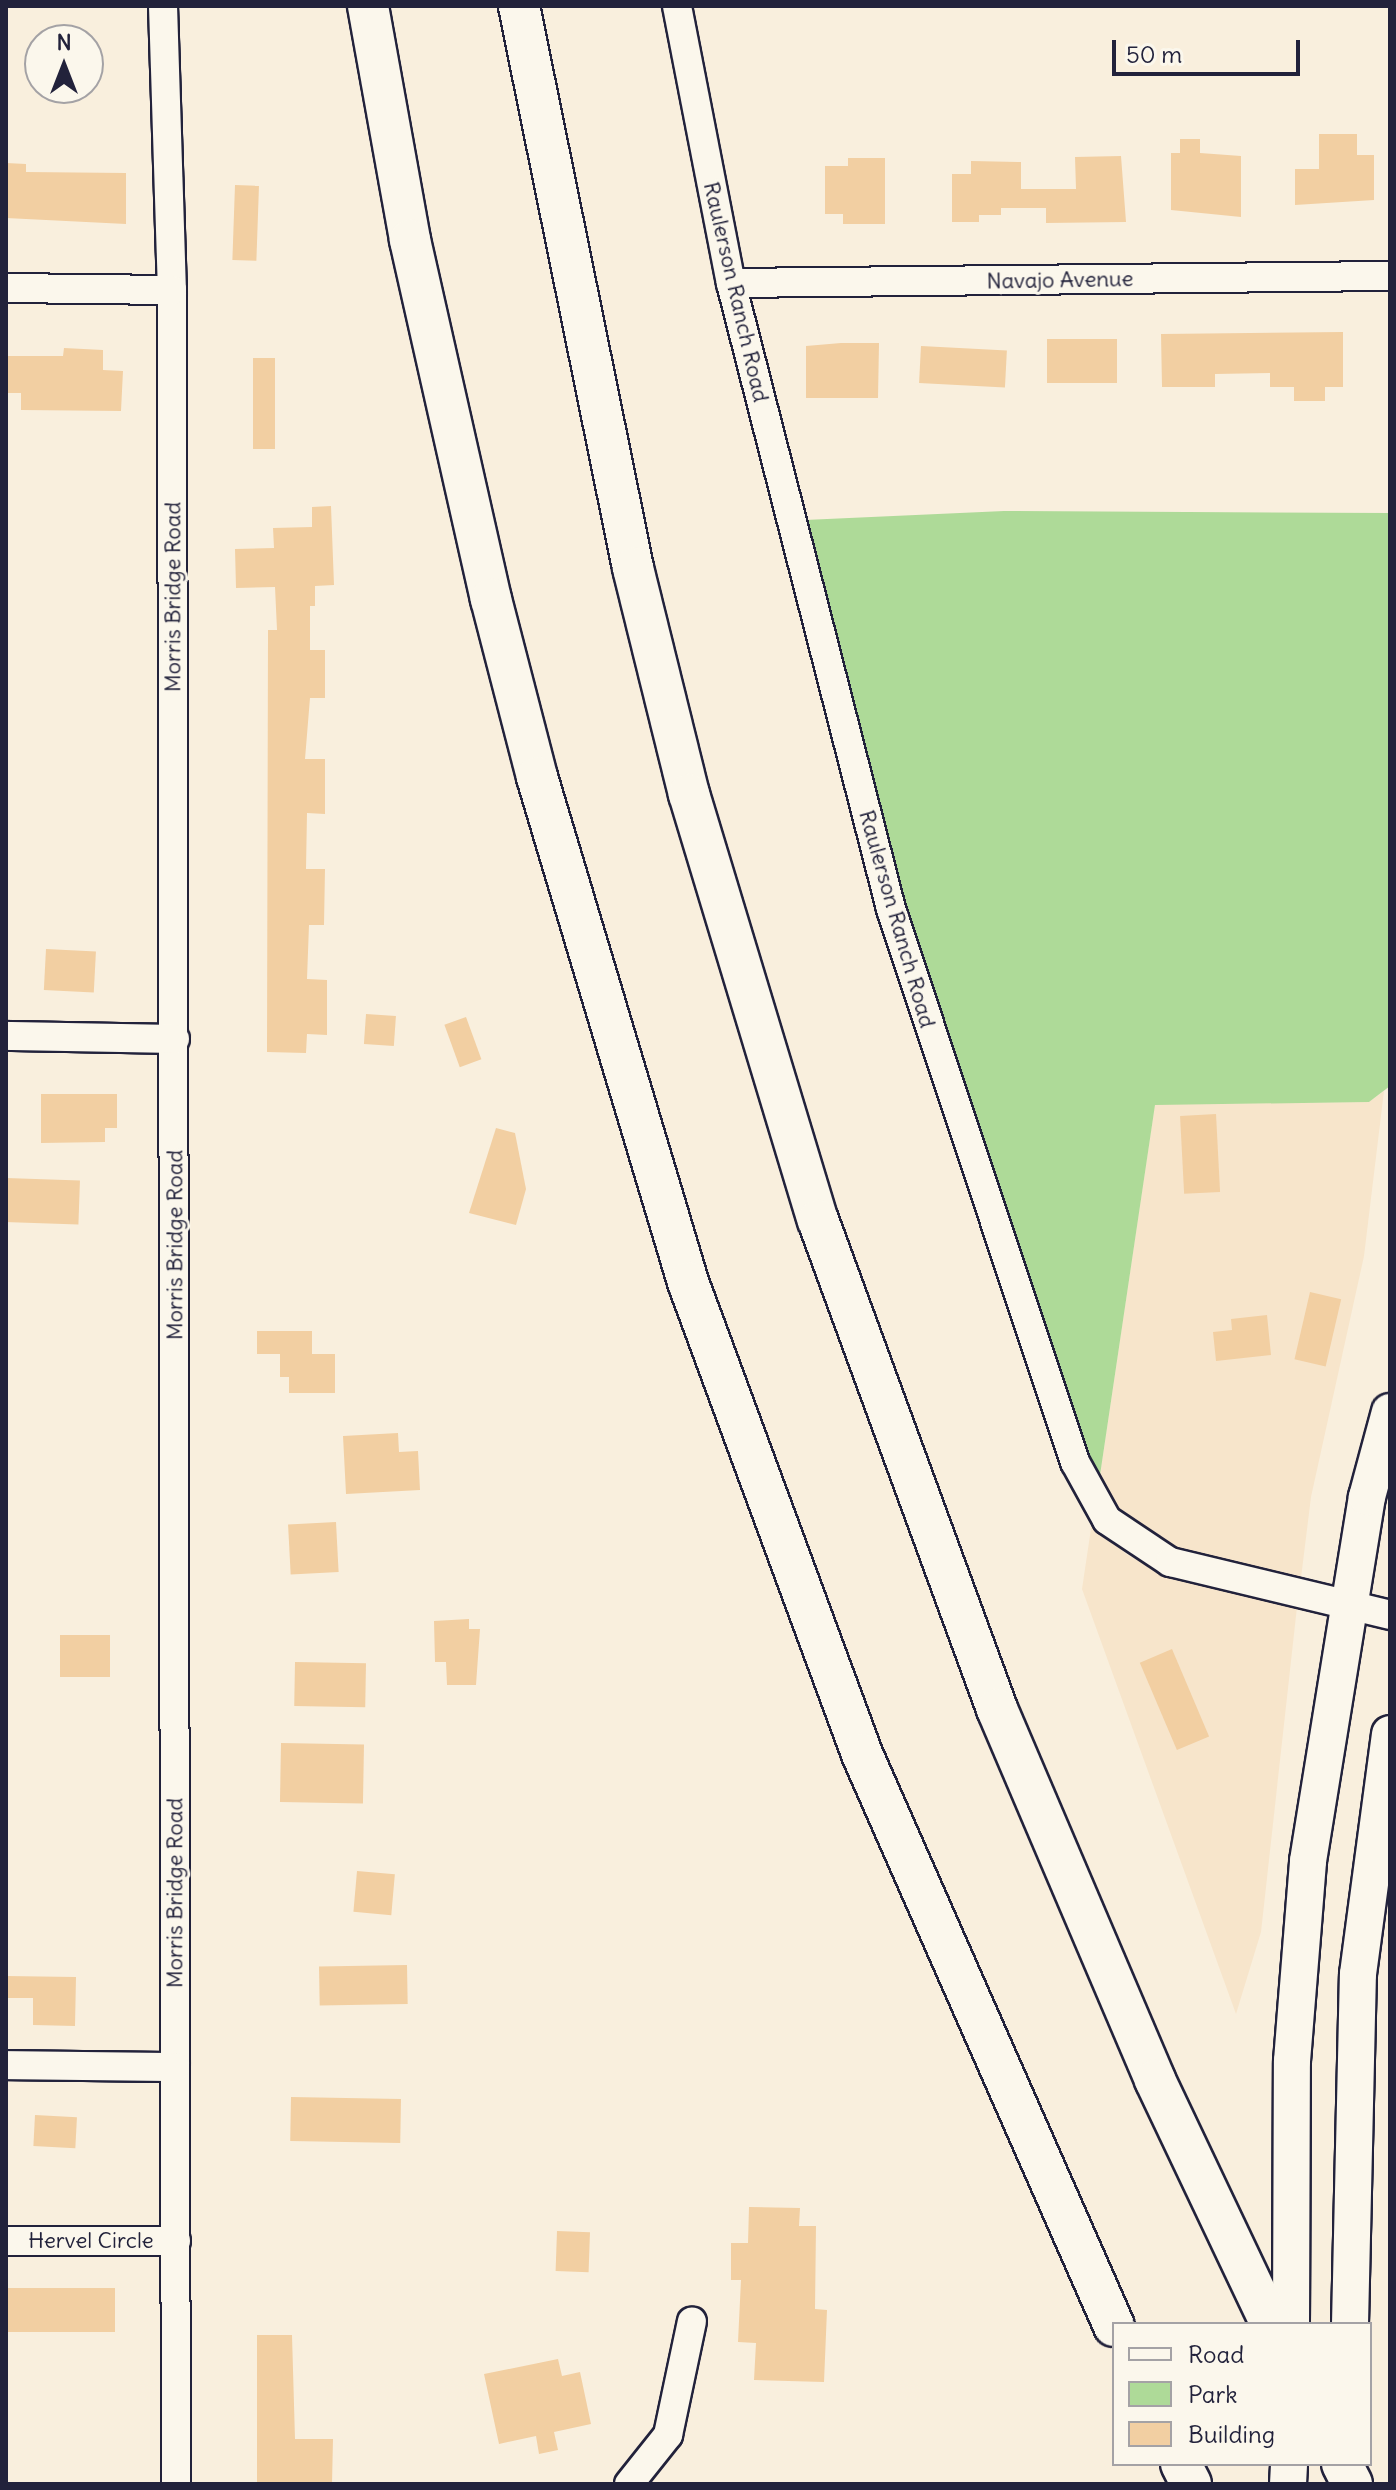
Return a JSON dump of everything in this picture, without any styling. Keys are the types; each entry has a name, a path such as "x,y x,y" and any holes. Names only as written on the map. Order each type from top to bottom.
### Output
{"highway":[{"path":"368,6 410,240 491,599 537,777 688,1282 862,1754 1112,2322"},
{"path":"519,6 633,568 759,1034 940,1563 1191,2158 1270,2322"},
{"path":"1182,2466 1191,2484"},
{"path":"1343,2466 1354,2484"}],"main road":[{"path":"1291,2322 1298,1966 1349,1603 1390,1412"},
{"path":"1350,2322 1358,1974 1390,1734"}],"street":[{"name":"Morris Bridge Road","path":"163,6 172,290 176,2484"},
{"name":"Raulerson Ranch Road","path":"677,6 731,283 891,909 999,1247 1088,1491 1107,1520 1170,1562 1390,1615"},
{"name":"Navajo Avenue","path":"731,283 1390,276"},
{"path":"6,288 172,290"},
{"path":"6,1036 175,1039"},
{"path":"6,2065 175,2067"},
{"name":"Hervel Circle","path":"6,2241 176,2241"},
{"path":"629,2484 668,2435 692,2321"}],"shaded area":[{"path":"1384,1091 1364,1256 1311,1497 1301,1578 1174,1549 1117,1510 1099,1482 1155,1104 1369,1102"},
{"path":"1092,1522 1126,1554 1164,1575 1297,1607 1261,1932 1236,2014 1082,1589"}],"green space":[{"path":"1004,511 1390,513 1390,1086 1369,1102 1155,1105 1099,1482 903,905 805,520"}],"building":[{"path":"1319,134 1357,134 1357,155 1374,155 1374,200 1295,205 1295,169 1319,169"},
{"path":"1180,139 1200,139 1200,153 1241,156 1241,217 1171,210 1171,153 1180,153"},
{"path":"1121,156 1126,222 1046,223 1046,208 1001,208 1001,215 979,215 979,222 952,222 952,174 971,174 971,161 1021,162 1021,189 1076,189 1075,157"},
{"path":"848,158 885,158 885,224 843,224 843,214 825,214 825,166 848,166"},
{"path":"6,163 26,164 26,172 126,173 126,224 6,218"},
{"path":"235,185 259,186 256,261 232,260"},
{"path":"1343,332 1343,387 1325,387 1325,401 1294,401 1294,387 1270,387 1270,373 1215,374 1215,387 1162,387 1161,334"},
{"path":"1047,339 1117,339 1117,383 1047,383"},
{"path":"879,343 878,398 806,398 806,346"},
{"path":"921,346 1007,351 1005,387 919,383"},
{"path":"64,348 103,350 103,370 123,371 121,411 21,410 21,393 6,393 6,356 63,356"},
{"path":"253,358 275,358 275,449 253,449"},
{"path":"331,506 334,585 315,586 315,606 310,606 310,650 325,650 325,698 310,698 305,759 325,759 325,814 307,813 306,869 325,869 324,925 309,925 307,979 327,980 327,1035 307,1034 306,1053 267,1052 268,630 277,630 275,587 236,588 235,549 274,548 273,528 312,527 312,507"},
{"path":"46,949 96,952 94,993 44,990"},
{"path":"366,1014 396,1016 394,1046 364,1044"},
{"path":"466,1017 481,1059 460,1067 444,1025"},
{"path":"41,1094 117,1094 117,1128 105,1128 105,1142 41,1143"},
{"path":"1216,1114 1220,1192 1184,1194 1180,1116"},
{"path":"496,1128 515,1133 526,1189 516,1225 469,1213"},
{"path":"6,1178 80,1181 78,1225 6,1222"},
{"path":"1310,1292 1341,1299 1326,1366 1294,1359"},
{"path":"1267,1315 1271,1355 1216,1361 1213,1332 1232,1330 1231,1319"},
{"path":"257,1331 312,1331 312,1354 335,1354 335,1393 289,1393 289,1377 280,1377 280,1354 257,1354"},
{"path":"398,1433 399,1452 418,1451 420,1490 346,1494 343,1436"},
{"path":"336,1522 339,1572 291,1574 288,1525"},
{"path":"469,1619 469,1629 480,1629 476,1685 447,1685 446,1662 435,1662 434,1621"},
{"path":"60,1635 110,1635 110,1677 60,1677"},
{"path":"1172,1649 1209,1736 1177,1750 1140,1663"},
{"path":"295,1662 366,1663 365,1707 294,1706"},
{"path":"281,1743 364,1744 363,1803 280,1802"},
{"path":"357,1871 395,1874 391,1915 353,1912"},
{"path":"407,1965 408,2004 320,2006 319,1967"},
{"path":"6,1976 76,1977 75,2026 33,2025 33,1998 6,1998"},
{"path":"291,2097 401,2099 400,2143 290,2141"},
{"path":"35,2115 77,2117 75,2148 33,2146"},
{"path":"749,2207 800,2208 799,2226 816,2226 815,2309 827,2310 824,2382 754,2380 756,2343 738,2342 741,2280 731,2280 731,2243 748,2243"},
{"path":"557,2231 590,2232 589,2272 556,2271"},
{"path":"6,2288 115,2288 115,2332 6,2332"},
{"path":"257,2335 292,2335 295,2439 333,2439 332,2484 257,2484"},
{"path":"558,2359 562,2376 580,2372 591,2424 554,2432 558,2450 539,2454 536,2436 499,2444 484,2374"}]}
